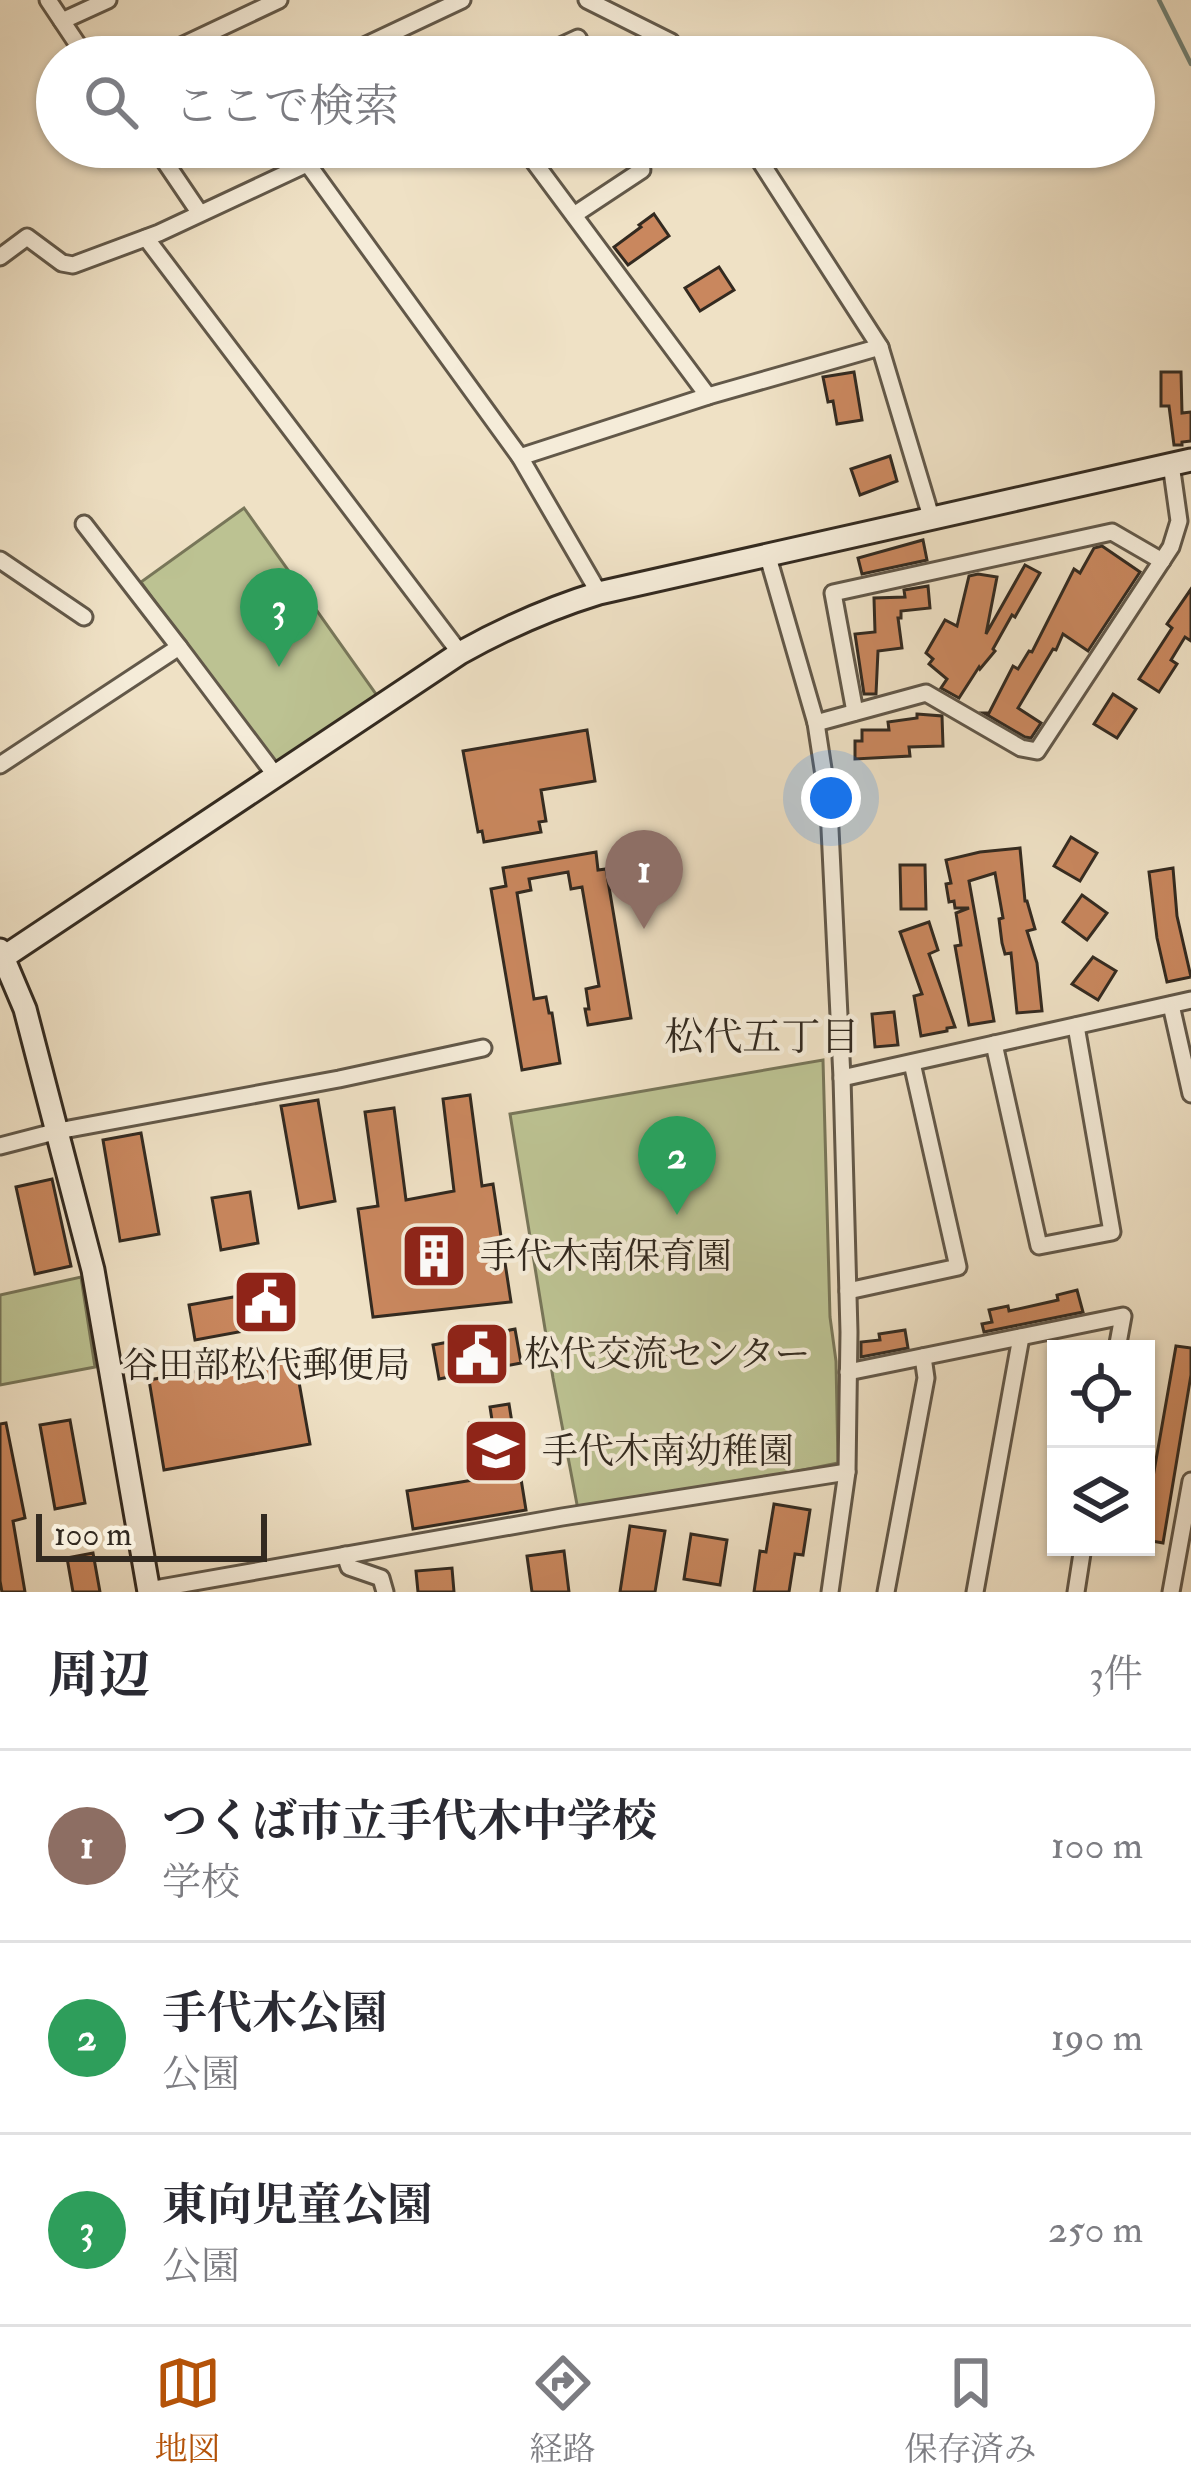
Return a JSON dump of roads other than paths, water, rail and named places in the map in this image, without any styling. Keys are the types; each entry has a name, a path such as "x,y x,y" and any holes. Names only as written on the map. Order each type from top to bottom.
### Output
{"street":[{"path":"48,0 72,36"},
{"path":"62,21 108,0"},
{"path":"203,36 279,0"},
{"path":"394,36 462,0"},
{"path":"587,0 658,36"},
{"path":"169,168 200,212"},
{"path":"0,256 27,238 62,263 73,265 146,238 298,168"},
{"path":"310,168 520,457 599,593"},
{"path":"539,168 708,396"},
{"path":"574,215 640,168"},
{"path":"765,168 880,346 932,520"},
{"path":"146,238 460,653"},
{"path":"520,457 880,346"},
{"path":"816,723 926,693 1021,748 1037,751 1171,547 1179,521 1181,462 560,605 460,653 2,953 8,986 58,1131 93,1270 149,1591 847,1472"},
{"path":"84,524 276,776"},
{"path":"855,712 833,593 1112,532 1162,561"},
{"path":"768,557 816,723 829,808 848,1292 847,1472 830,1592"},
{"path":"0,560 84,617"},
{"path":"0,765 179,647"},
{"path":"842,1078 1191,1000"},
{"path":"1172,1005 1191,1094"},
{"path":"994,1044 1039,1246 1112,1232 1076,1026"},
{"path":"0,1146 483,1048"},
{"path":"848,1292 958,1267 912,1063"},
{"path":"848,1372 1123,1316 1119,1340"},
{"path":"974,1592 1021,1337"},
{"path":"886,1592 926,1378 923,1357"},
{"path":"1171,1592 1191,1481"},
{"path":"345,1556 349,1567 381,1577 385,1592"},
{"path":"1076,1592 1082,1556"}],"waterway":[{"path":"1159,0 1191,64"}],"place":[{"name":"東向児童公園","path":"279,667"},
{"name":"つくば市立手代木中学校","path":"644,929"},
{"name":"手代木公園","path":"677,1215"},
{"name":"手代木南保育園","path":"434,1256"},
{"name":"谷田部松代郵便局","path":"266,1302"},
{"name":"松代交流センター","path":"477,1354"},
{"name":"手代木南幼稚園","path":"496,1451"}],"district":[{"name":"松代五丁目","path":"762,1037"}]}
